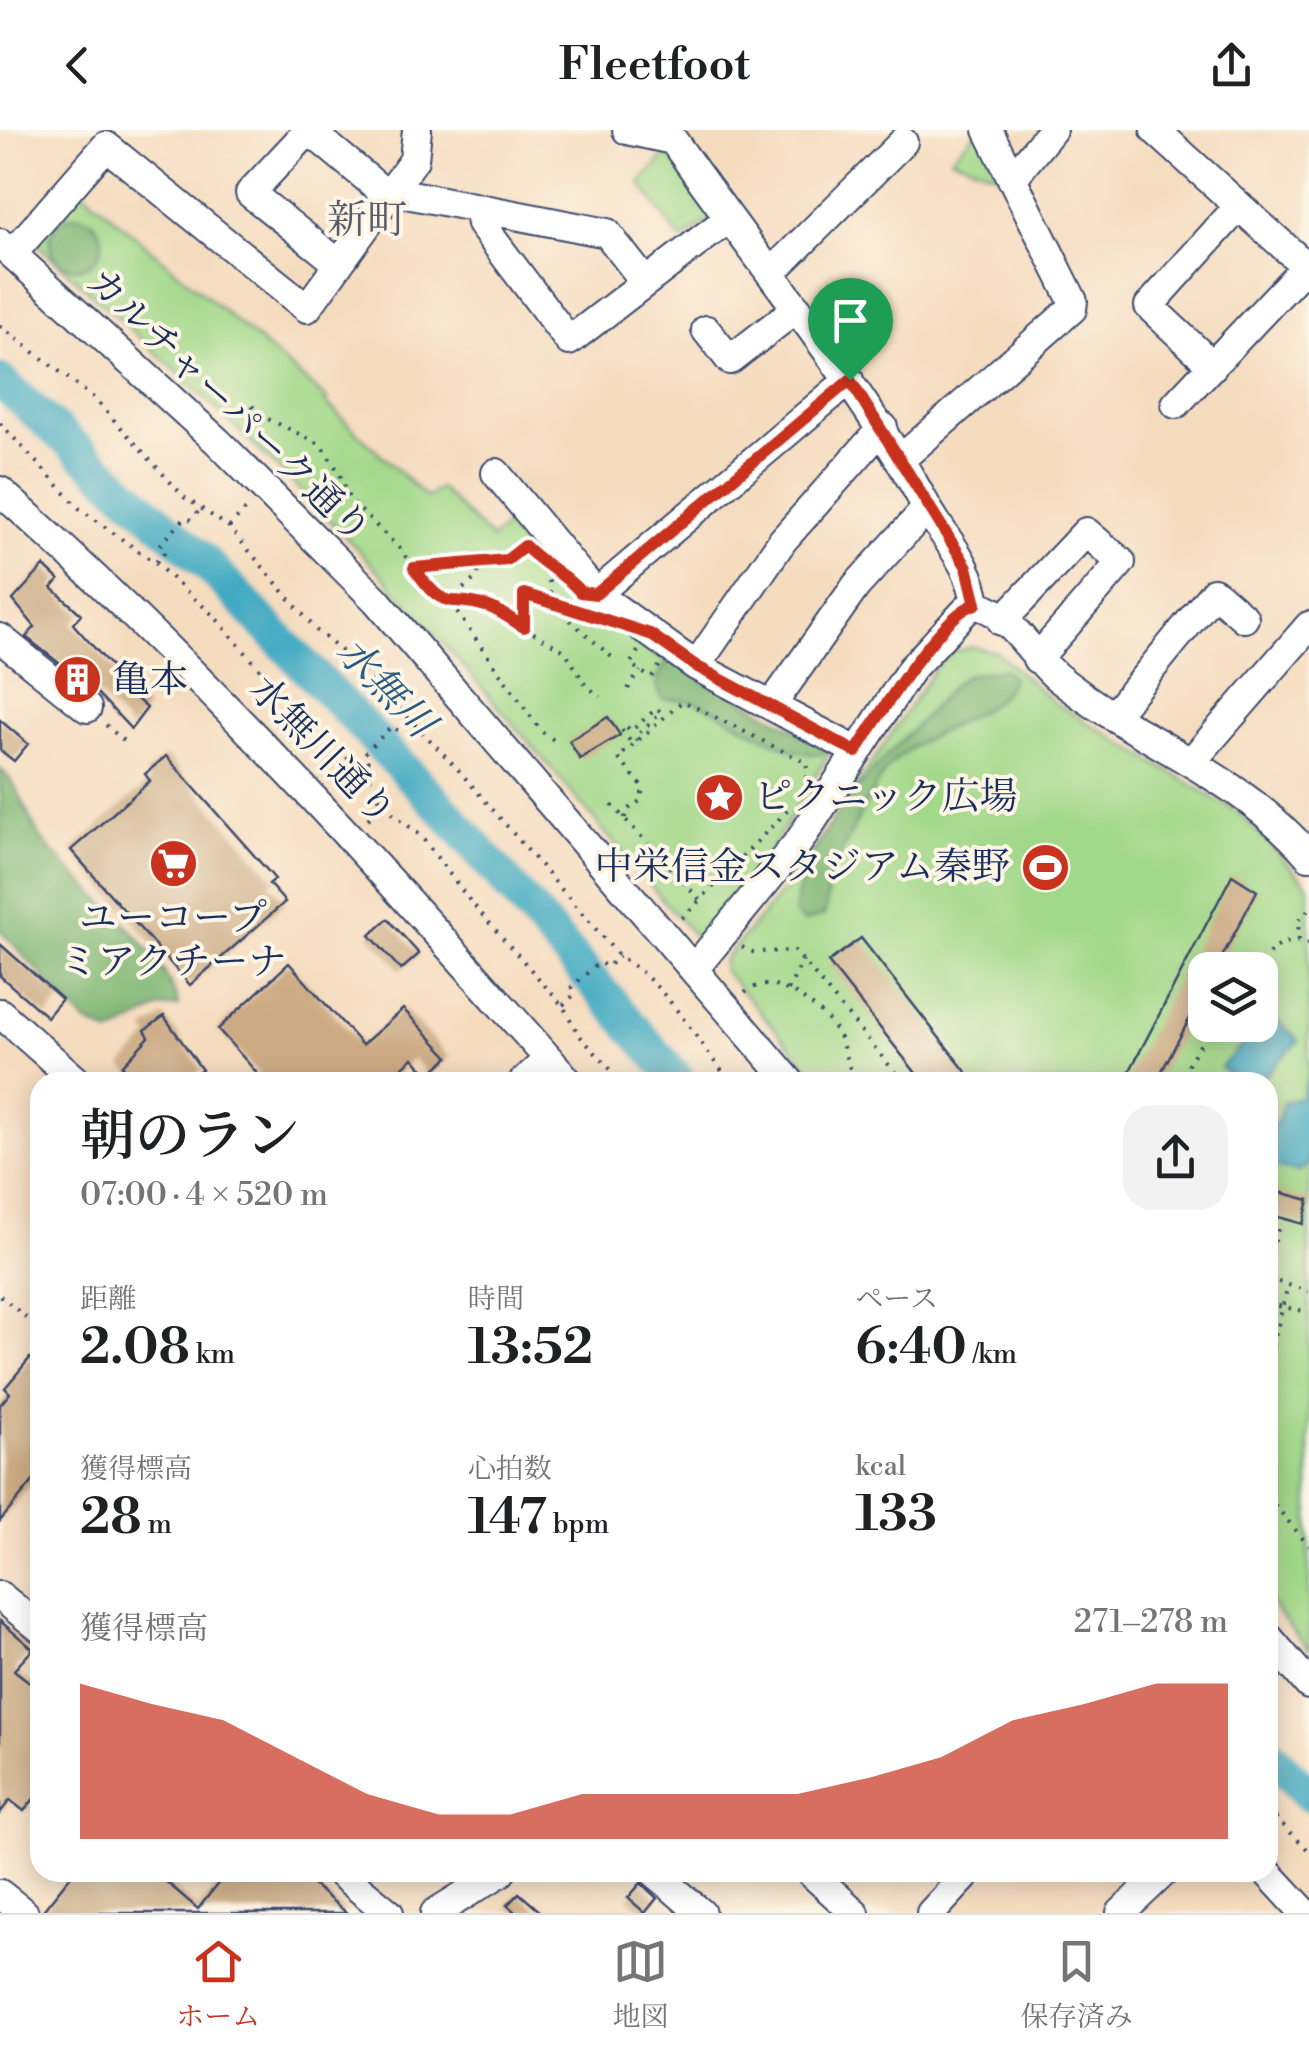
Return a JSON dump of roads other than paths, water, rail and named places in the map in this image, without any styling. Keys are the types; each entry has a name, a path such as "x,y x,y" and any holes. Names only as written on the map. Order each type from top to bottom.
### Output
{"street":[{"path":"338,264 250,194 310,130 389,193 607,233 645,282"},
{"path":"6,248 106,146 307,308 414,160 418,130"},
{"path":"627,130 678,135 728,219 883,427 927,508 967,567 976,604"},
{"path":"902,458 1072,309 1074,301 988,130"},
{"path":"1012,179 1052,130"},
{"path":"1155,130 1308,268 1176,404"},
{"path":"771,273 903,142"},
{"path":"1213,366 1149,306 1240,206"},
{"path":"478,208 481,224 569,342 728,219"},
{"name":"カルチャーパーク通り","path":"6,248 231,454 376,600 782,1072"},
{"path":"706,330 730,360 798,308"},
{"path":"590,604 850,380"},
{"path":"696,666 774,553 883,427"},
{"path":"496,473 590,604 856,752"},
{"name":"水無川通り","path":"0,491 116,594 280,759 561,1072"},
{"path":"771,706 856,586 927,508"},
{"path":"1002,621 1086,532 1122,562 1037,659"},
{"path":"1113,716 1214,592 1244,618"},
{"path":"694,969 779,870 911,669 958,614 976,604 989,608 1037,659 1113,716 1300,825 1309,856"},
{"path":"1192,761 1309,626"},
{"path":"0,638 87,708"},
{"path":"0,1013 67,1072"},
{"path":"535,1072 549,1059"},
{"path":"0,1596 30,1620"},
{"path":"1278,1649 1309,1685"},
{"path":"351,1882 389,1913"},
{"path":"435,1913 479,1882"},
{"path":"821,1882 855,1913"},
{"path":"931,1913 960,1882"},
{"path":"1120,1913 1153,1882"},
{"path":"1276,1882 1305,1913"},
{"path":"0,1894 24,1913"},
{"path":"667,1902 701,1913"}],"water":[{"path":"1278,1022 1299,1041 1268,1072 1226,1072 1221,1067 1245,1042 1278,1042"},
{"path":"1309,1073 1308,1164 1299,1172 1278,1168 1278,1120 1283,1102 1301,1097"}],"waterway":[{"name":"水無川","path":"0,381 205,562 448,815 671,1072"},
{"name":"水無川","path":"1278,1762 1309,1795"}],"place":[{"name":"亀本","path":"77,680"},
{"name":"ピクニック広場","path":"719,797"},
{"name":"ユーコープ ミアクチーナ","path":"173,864"},
{"name":"中栄信金スタジアム秦野","path":"1045,867"}],"district":[{"name":"新町","path":"367,221"}]}
